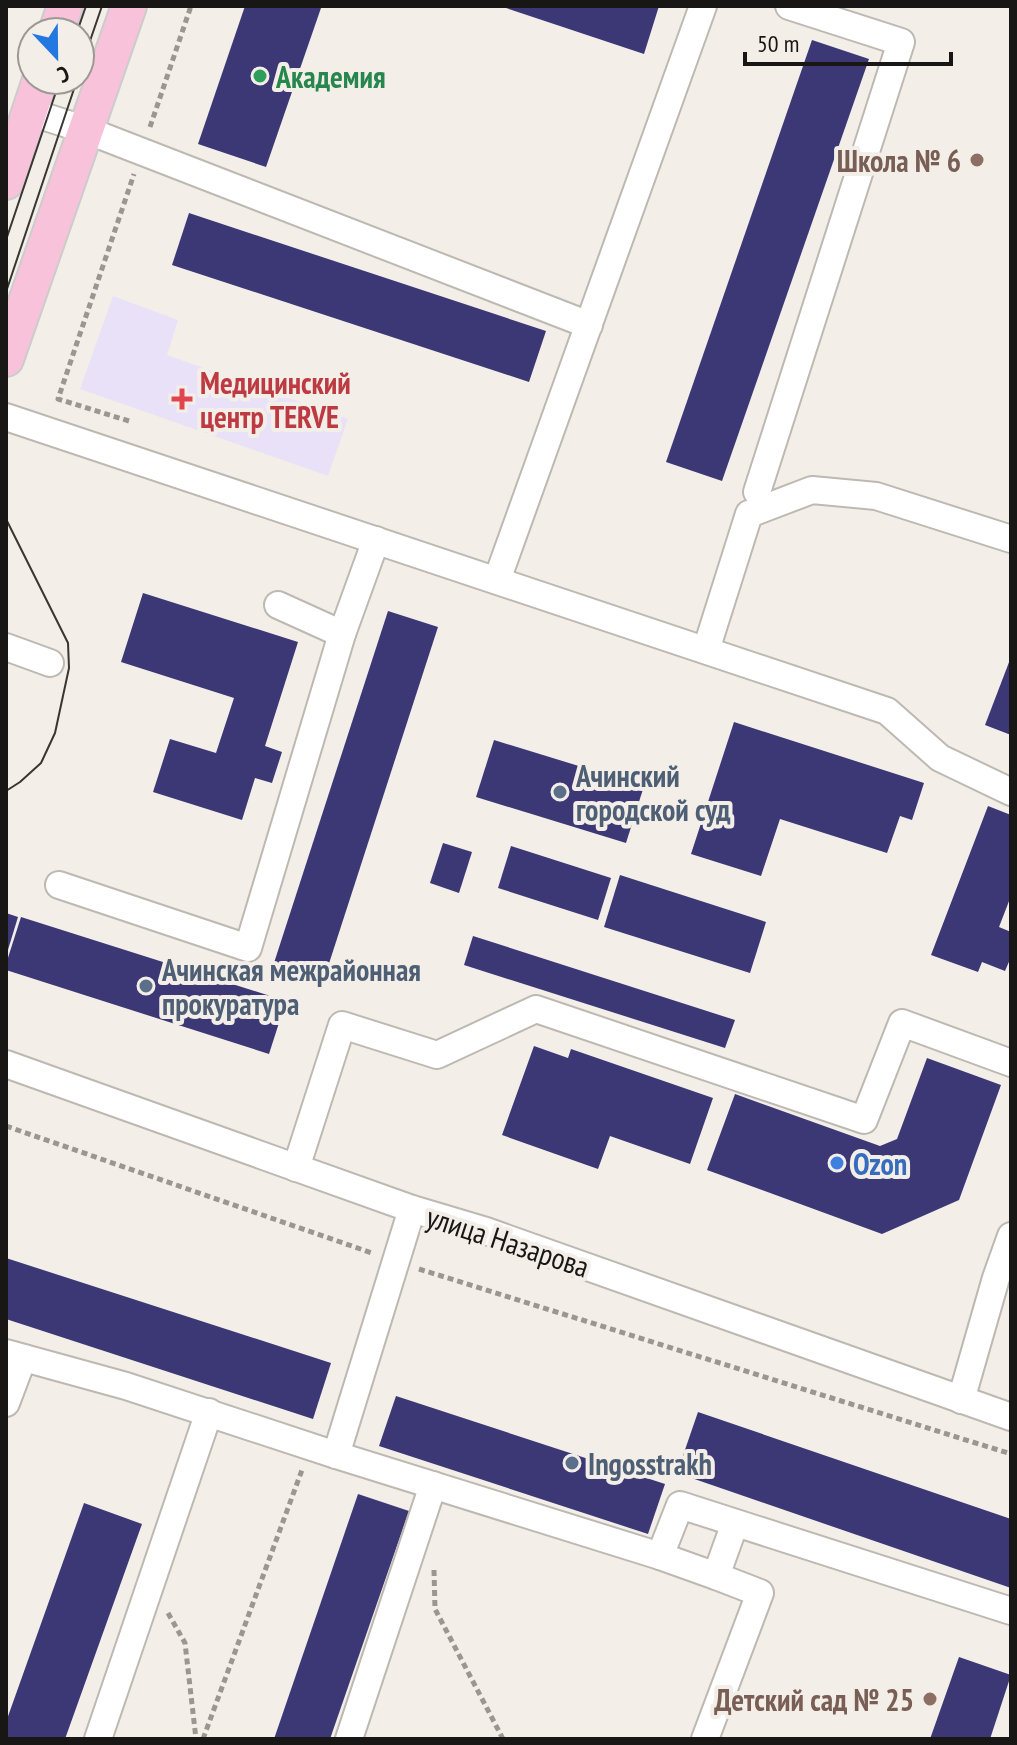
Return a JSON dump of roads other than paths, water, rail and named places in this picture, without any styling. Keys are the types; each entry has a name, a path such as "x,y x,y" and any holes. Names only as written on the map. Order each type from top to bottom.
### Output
{"main road":[{"path":"6,359 129,6"},
{"path":"6,182 35,96"}],"street":[{"path":"497,580 703,6"},
{"path":"757,492 901,42 789,6"},
{"path":"35,96 86,130 589,325"},
{"path":"6,417 887,711 940,758 1011,792"},
{"path":"706,650 749,514 812,490 876,496 1011,539"},
{"path":"59,885 248,948 342,634 376,540"},
{"path":"278,605 342,634"},
{"path":"6,647 50,663"},
{"path":"296,1168 342,1025 437,1055 536,1009 864,1120 902,1023 1011,1063"},
{"name":"улица Назарова","path":"6,1064 1011,1417"},
{"path":"336,1455 412,1209"},
{"path":"961,1400 1011,1236"},
{"path":"6,1403 14,1355 209,1412 660,1556 760,1593 705,1739"},
{"path":"98,1739 209,1412"},
{"path":"349,1739 433,1485"},
{"path":"660,1556 680,1505 1011,1611"},
{"path":"716,1576 735,1523"}],"tram line":[{"path":"83,16 86,6"},
{"path":"96,23 102,6"},
{"path":"6,240 55,96"},
{"path":"6,292 72,96"},
{"path":"6,519 68,643 69,668 55,733 41,763 6,791"}],"place":[{"name":"Академия","path":"260,76"},
{"name":"Школа № 6","path":"977,160"},
{"name":"Медицинский центр TERVE","path":"182,399"},
{"name":"Ачинский городской суд","path":"560,792"},
{"name":"Ачинская межрайонная прокуратура","path":"146,986"},
{"name":"Ozon","path":"837,1163"},
{"name":"Ingosstrakh","path":"572,1463"},
{"name":"Детский сад № 25","path":"930,1699"}]}
